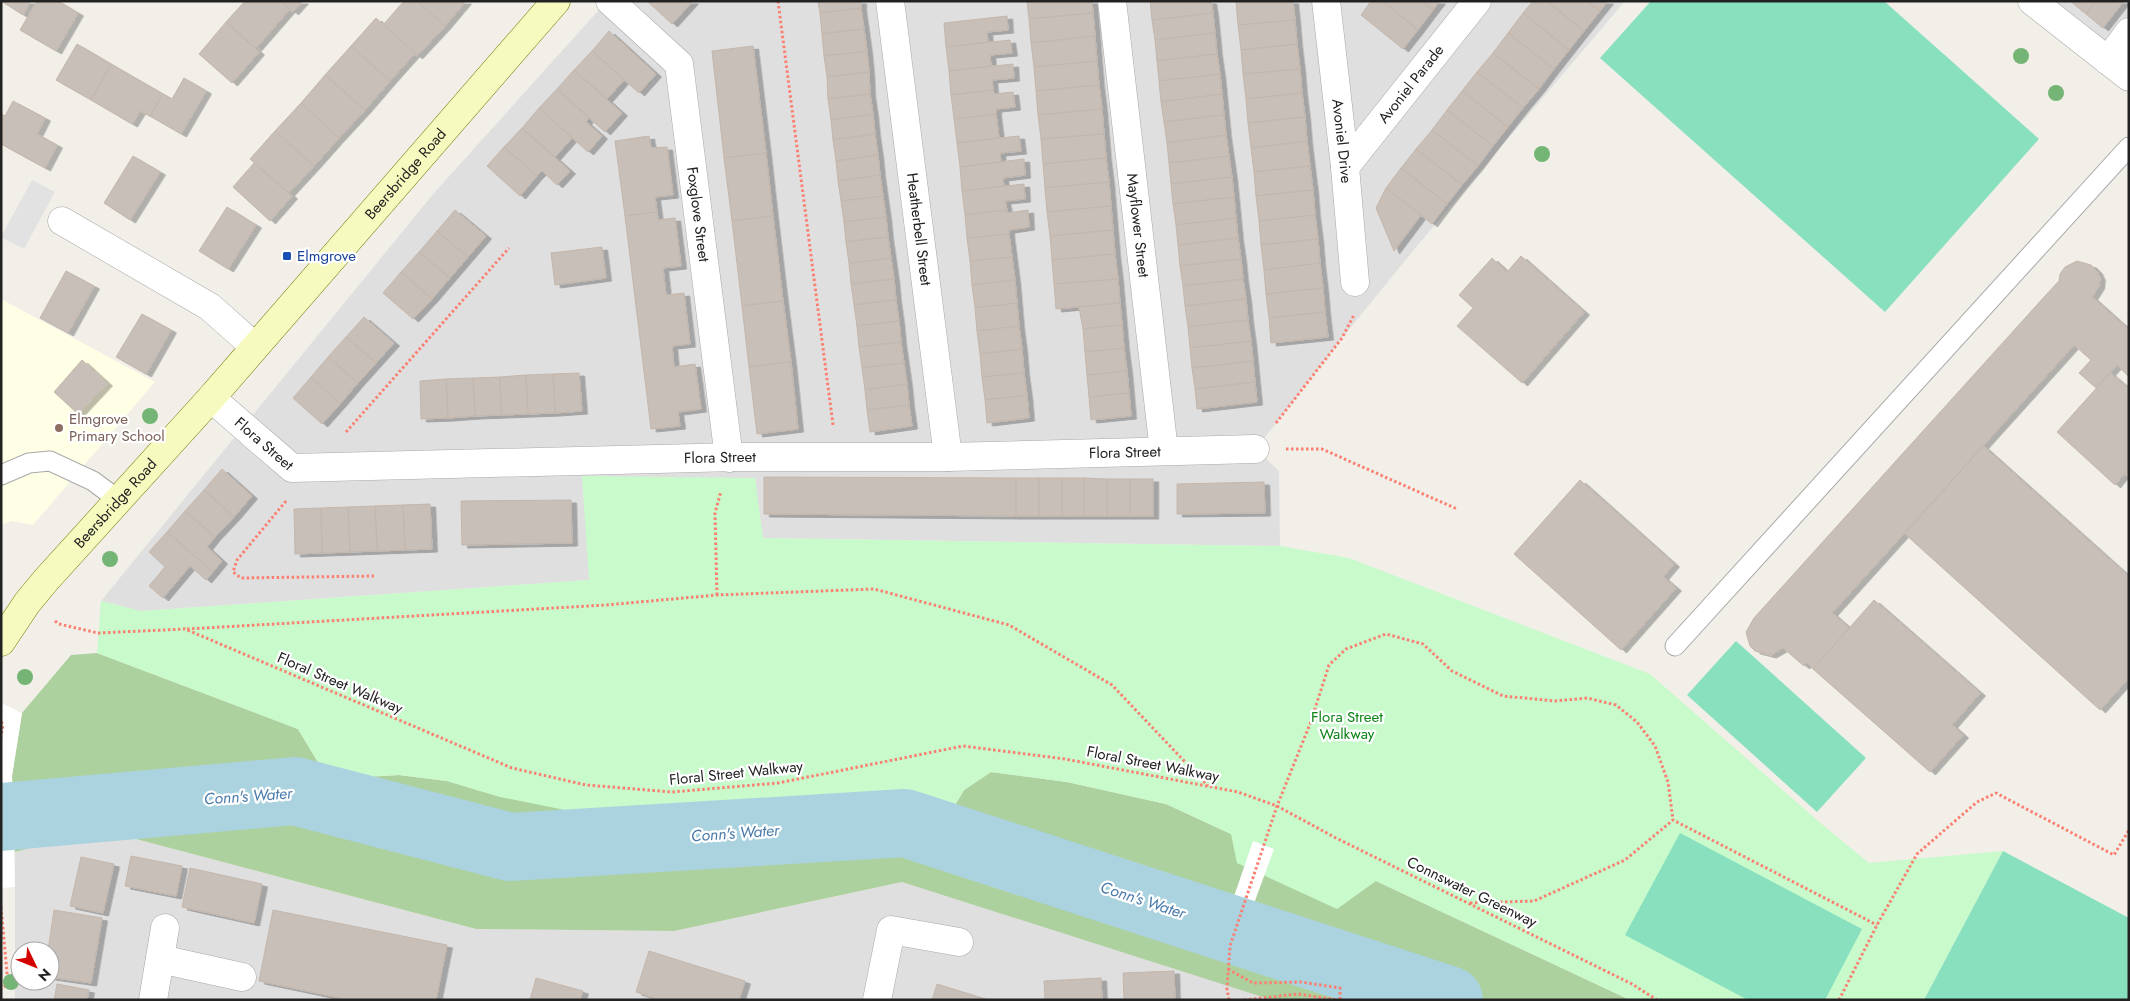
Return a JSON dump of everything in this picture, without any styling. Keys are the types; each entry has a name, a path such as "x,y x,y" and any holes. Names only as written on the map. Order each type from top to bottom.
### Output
{"main road":[{"name":"Beersbridge Road","path":"1,642 33,595 117,499 211,398 556,1"}],"street":[{"name":"Foxglove Street","path":"610,1 678,64 729,458"},
{"name":"Heatherbell Street","path":"890,1 948,457"},
{"name":"Mayflower Street","path":"1112,1 1164,451"},
{"name":"Avoniel Drive","path":"1326,1 1345,167 1355,282"},
{"name":"Avoniel Parade","path":"1345,167 1477,1"},
{"path":"2032,1 2118,69 2129,32"},
{"path":"62,221 210,306 255,347"},
{"name":"Flora Street","path":"211,398 292,468 837,456 948,457 1256,449"},
{"path":"153,1000 165,928"},
{"path":"877,1000 891,930 959,942"},
{"path":"160,959 242,976"}],"lane":[{"path":"1675,646 2129,146"},
{"path":"1,475 29,464 50,461 93,481 117,499"}],"path":[{"path":"778,1 837,456"},
{"path":"314,467 509,248"},
{"path":"1256,449 1342,338 1354,314 1355,282"},
{"path":"1256,449 1322,449 1457,509"},
{"path":"718,595 715,513 729,458"},
{"path":"272,518 237,560 233,572 241,578 374,576"},
{"path":"185,629 606,605 718,595 874,589 1009,625 1112,685 1209,786"},
{"name":"Floral Street Walkway","path":"59,624 98,633 185,629 512,768 586,785 672,792 778,783 963,746 1065,758 1238,792 1277,806"},
{"path":"1228,1000 1230,946 1277,806 1310,724 1329,665 1346,649 1386,634 1423,644 1452,671 1502,696 1555,701 1587,698 1616,705 1637,722 1655,746 1668,782 1673,820"},
{"path":"1,722 3,724 1,737"},
{"path":"1839,1000 1876,925 1917,854 1977,802 1996,793 2114,855 2129,830"},
{"name":"Connswater Greenway","path":"1277,806 1336,838 1632,984 1657,1000"},
{"path":"1469,903 1534,901 1625,860 1673,820"},
{"path":"1673,820 1876,925"},
{"path":"1,907 8,984 1,990"},
{"path":"1228,969 1253,983 1301,982 1340,988 1339,1000 1298,994 1244,1000"}],"shaded area":[{"path":"607,1 1625,1 1417,246 1342,338 1256,449 1279,471 1280,546 762,538 582,476 590,580 141,611 101,601 434,193"},
{"path":"2033,1 2129,1 2129,76"},
{"path":"32,180 55,192 24,249 1,237"},
{"name":"Elmgrove Primary School","path":"1,299 155,382 33,525 12,521 1,525"},
{"path":"98,829 476,929 674,931 902,882 1314,1000 15,1000 15,991 60,991 60,941 15,941 15,852"}],"green space":[{"path":"1651,1 1884,1 2039,139 1885,312 1600,58"},
{"name":"Flora Street Walkway","path":"582,476 755,478 763,538 1280,546 1349,558 1650,674 1818,821 1869,863 2003,851 1924,1000 1630,1000 1376,881 1337,909 1237,863 1231,834 1166,804 1067,782 991,772 964,790 952,810 802,813 644,826 500,797 447,781 399,775 328,779 298,729 97,653 101,601 141,611 589,580"},
{"path":"1736,641 1866,758 1817,812 1687,695"},
{"path":"97,653 298,729 328,779 399,775 447,781 501,797 802,813 952,810 964,790 991,772 1067,782 1166,804 1231,834 1376,881 1630,1000 1272,1000 902,882 674,931 476,929 98,829 15,852 12,776 22,713 71,655"},
{"path":"1680,833 1862,929 1825,1000 1748,1000 1625,935"},
{"path":"2003,851 2129,918 2129,1000 1924,1000"}],"pier":[{"path":"1,703 22,713 12,776 15,887 1,888"},
{"path":"1253,841 1274,849 1235,955 1216,949"}],"building":[{"path":"1,1 31,1 23,15"},
{"path":"37,1 58,1 78,13 56,51 20,30"},
{"path":"245,1 281,1 290,9 256,48 226,22"},
{"path":"281,1 303,1 293,12"},
{"path":"404,1 417,1 445,26 417,56 383,25"},
{"path":"417,1 466,1 445,26"},
{"path":"647,1 693,1 672,24"},
{"path":"818,1 861,1 861,8 820,13"},
{"path":"1027,1 1092,1 1093,13 1029,19"},
{"path":"1150,1 1211,1 1213,13 1152,20"},
{"path":"1236,1 1293,1 1295,20 1238,25"},
{"path":"1371,1 1383,1 1418,30 1403,49 1361,15"},
{"path":"1383,1 1422,1 1433,10 1418,30"},
{"path":"1422,1 1440,1 1433,10"},
{"path":"1533,1 1547,1 1584,31 1569,50 1523,13"},
{"path":"1547,1 1587,1 1600,11 1584,31"},
{"path":"1587,1 1608,1 1600,11"},
{"path":"2070,1 2096,1 2086,14"},
{"path":"2096,1 2124,1 2103,28 2086,14"},
{"path":"861,8 864,29 822,34 820,13"},
{"path":"1093,13 1095,36 1031,43 1029,19"},
{"path":"1213,13 1215,33 1155,40 1152,20"},
{"path":"1523,13 1569,50 1554,69 1508,33"},
{"path":"1007,16 1008,30 987,32 988,42 946,47 944,23"},
{"path":"376,18 415,53 390,81 351,46"},
{"path":"1295,20 1297,44 1241,50 1238,25"},
{"path":"226,22 259,52 232,83 199,54"},
{"path":"864,29 867,51 824,56 822,34"},
{"path":"609,31 656,74 639,93 592,51"},
{"path":"1215,33 1217,54 1157,61 1155,40"},
{"path":"1508,33 1554,69 1539,89 1493,53"},
{"path":"1095,36 1097,61 1034,67 1031,43"},
{"path":"1010,40 1012,53 990,55 991,66 949,71 946,47"},
{"path":"77,44 111,64 91,100 56,80"},
{"path":"1297,44 1300,69 1243,74 1241,50"},
{"path":"351,46 390,81 365,110 325,75"},
{"path":"753,46 766,153 724,158 712,51"},
{"path":"592,51 624,80 607,99 574,70"},
{"path":"867,51 869,72 827,77 824,56"},
{"path":"1493,53 1539,89 1523,108 1477,72"},
{"path":"1217,54 1220,74 1159,81 1157,61"},
{"path":"1097,61 1099,85 1036,91 1034,67"},
{"path":"111,64 163,94 150,116 140,111 132,124 91,100"},
{"path":"1013,64 1014,78 992,80 993,90 951,95 949,71"},
{"path":"1300,69 1302,93 1246,99 1243,74"},
{"path":"574,70 622,113 605,132 557,89"},
{"path":"869,72 870,94 828,99 827,77"},
{"path":"1477,72 1523,108 1508,127 1462,91"},
{"path":"1220,74 1222,94 1161,102 1159,81"},
{"path":"325,75 365,110 339,138 301,103"},
{"path":"184,78 206,91 181,134 150,116 163,94 172,99"},
{"path":"1099,85 1102,109 1038,115 1036,91"},
{"path":"557,89 589,118 586,122 602,136 588,152 539,108"},
{"path":"993,90 994,94 1013,92 1015,107 996,109 996,114 954,119 951,95"},
{"path":"1462,91 1508,127 1493,146 1447,110"},
{"path":"1302,93 1305,117 1248,123 1246,99"},
{"path":"870,94 873,114 831,120 828,99"},
{"path":"1222,94 1224,115 1164,122 1161,102"},
{"path":"13,101 45,118 37,134 57,145 45,168 1,144 1,114 5,116"},
{"path":"301,103 339,138 314,166 275,131"},
{"path":"539,108 572,138 555,157 522,128"},
{"path":"1102,109 1104,134 1041,139 1038,115"},
{"path":"1447,110 1493,146 1478,166 1432,130"},
{"path":"873,114 875,134 833,140 831,120"},
{"path":"996,114 999,138 957,143 954,119"},
{"path":"1224,115 1226,135 1167,143 1164,122"},
{"path":"1305,117 1307,141 1251,148 1248,123"},
{"path":"522,128 570,171 557,185 542,171 537,176 504,147"},
{"path":"1432,130 1478,166 1462,185 1416,149"},
{"path":"275,131 314,166 289,193 250,159"},
{"path":"875,134 878,155 836,161 833,140"},
{"path":"1104,134 1106,158 1043,164 1041,139"},
{"path":"1226,135 1229,156 1169,163 1167,143"},
{"path":"649,136 651,148 667,147 673,195 655,197 657,212 625,216 615,141"},
{"path":"1019,136 1021,151 1000,153 1001,162 960,167 957,143"},
{"path":"1307,141 1310,166 1254,172 1251,148"},
{"path":"504,147 537,176 520,196 487,166"},
{"path":"1416,149 1462,185 1447,204 1401,168"},
{"path":"766,153 773,216 732,221 724,158"},
{"path":"878,155 880,175 838,181 836,161"},
{"path":"133,156 160,172 130,220 104,203"},
{"path":"1229,156 1232,177 1171,184 1169,163"},
{"path":"1106,158 1109,182 1045,188 1043,164"},
{"path":"1024,159 1025,175 1003,178 1004,186 962,191 960,167"},
{"path":"254,163 292,196 270,221 233,187"},
{"path":"1310,166 1313,190 1256,196 1254,172"},
{"path":"1401,168 1447,204 1432,224 1386,188"},
{"path":"880,175 883,196 841,201 838,181"},
{"path":"1232,177 1234,197 1173,204 1171,184"},
{"path":"1109,182 1111,206 1047,212 1045,188"},
{"path":"1024,184 1025,199 1005,201 1007,210 965,215 962,191"},
{"path":"1386,188 1421,215 1394,251 1376,208"},
{"path":"1313,190 1315,215 1259,221 1256,196"},
{"path":"883,196 886,217 844,222 841,201"},
{"path":"1234,197 1236,218 1176,225 1173,204"},
{"path":"1111,206 1113,230 1050,236 1047,212"},
{"path":"227,207 256,225 228,269 199,251"},
{"path":"455,210 486,236 468,257 437,231"},
{"path":"1007,210 1007,213 1028,210 1029,227 1009,230 1009,234 967,238 965,215"},
{"path":"657,212 658,220 675,218 681,266 663,268 666,295 684,293 690,344 672,346 674,367 695,364 701,409 678,412 680,426 651,429 625,216"},
{"path":"1315,215 1318,239 1261,245 1259,221"},
{"path":"773,216 783,301 742,306 732,221"},
{"path":"886,217 888,237 846,242 844,222"},
{"path":"1236,218 1238,238 1178,245 1176,225"},
{"path":"1113,230 1115,254 1052,260 1050,236"},
{"path":"437,231 468,257 450,278 419,252"},
{"path":"1009,234 1012,257 970,261 967,238"},
{"path":"888,237 891,258 849,263 846,242"},
{"path":"1238,238 1241,259 1180,266 1178,245"},
{"path":"1318,239 1320,263 1264,270 1261,245"},
{"path":"602,247 606,278 555,285 551,253"},
{"path":"419,252 450,278 432,299 401,272"},
{"path":"1115,254 1118,279 1054,284 1052,260"},
{"path":"1521,256 1584,312 1522,383 1457,326 1473,308 1459,295 1492,258 1507,272"},
{"path":"1012,257 1015,280 972,285 970,261"},
{"path":"891,258 894,279 851,284 849,263"},
{"path":"1241,259 1243,279 1183,286 1180,266"},
{"path":"2077,261 2091,265 2097,271 2100,278 2099,286 2092,297 2129,330 2129,377 2117,365 2096,388 2079,373 2091,360 2074,345 1832,613 1849,628 1813,669 1807,663 1804,666 1783,648 1771,655 1755,651 1750,646 1746,632 1754,618 2059,281 2060,274 2065,267"},
{"path":"1320,263 1323,288 1266,294 1264,270"},
{"path":"66,271 94,286 68,333 40,318"},
{"path":"401,272 432,299 413,319 383,293"},
{"path":"894,279 896,300 854,305 851,284"},
{"path":"1118,279 1120,303 1056,309 1054,284"},
{"path":"1243,279 1246,299 1185,306 1183,286"},
{"path":"1015,280 1017,303 975,308 972,285"},
{"path":"1323,288 1325,312 1269,318 1266,294"},
{"path":"1246,299 1248,320 1188,327 1185,306"},
{"path":"896,300 899,321 857,326 854,305"},
{"path":"783,301 791,362 749,367 742,306"},
{"path":"1017,303 1019,326 977,331 975,308"},
{"path":"1120,303 1122,325 1083,329 1079,307"},
{"path":"1325,312 1328,337 1271,343 1269,318"},
{"path":"142,314 171,330 146,374 116,357"},
{"path":"364,317 394,343 376,363 346,337"},
{"path":"1248,320 1251,341 1190,348 1188,327"},
{"path":"899,321 901,342 859,347 857,326"},
{"path":"1122,325 1124,348 1085,352 1083,329"},
{"path":"1019,326 1022,349 980,354 977,331"},
{"path":"346,337 376,363 358,383 328,357"},
{"path":"1251,341 1253,361 1192,368 1190,348"},
{"path":"901,342 904,363 862,368 859,347"},
{"path":"1124,348 1127,371 1087,375 1085,352"},
{"path":"1022,349 1024,373 982,377 980,354"},
{"path":"328,357 358,383 340,404 311,377"},
{"path":"82,360 107,383 78,414 54,392"},
{"path":"1253,361 1255,382 1195,389 1192,368"},
{"path":"791,362 798,429 757,434 749,367"},
{"path":"904,363 907,384 865,390 862,368"},
{"path":"1127,371 1129,393 1089,397 1087,375"},
{"path":"579,373 582,411 555,413 553,374"},
{"path":"1024,373 1027,395 985,400 982,377"},
{"path":"2110,373 2129,389 2129,479 2124,474 2115,485 2057,432"},
{"path":"553,374 555,413 528,414 526,375"},
{"path":"526,375 528,414 501,415 500,377"},
{"path":"311,377 340,404 322,424 293,398"},
{"path":"500,377 501,415 475,416 473,378"},
{"path":"473,378 475,416 448,418 446,379"},
{"path":"446,379 448,418 421,419 420,381"},
{"path":"1255,382 1257,402 1197,409 1195,389"},
{"path":"907,384 909,405 867,410 865,390"},
{"path":"1129,393 1131,416 1091,420 1089,397"},
{"path":"1027,395 1029,418 987,423 985,400"},
{"path":"909,405 912,426 870,432 867,410"},
{"path":"1983,446 2129,577 2129,678 2100,710 1905,534"},
{"path":"222,469 252,496 234,517 204,490"},
{"path":"764,477 1016,478 1016,516 764,514"},
{"path":"1016,478 1039,478 1039,516 1016,516"},
{"path":"1039,478 1062,478 1062,516 1039,516"},
{"path":"1062,478 1084,478 1084,516 1062,516"},
{"path":"1084,478 1107,479 1107,516 1084,516"},
{"path":"1107,479 1130,479 1130,516 1107,516"},
{"path":"1130,479 1153,479 1153,516 1130,516"},
{"path":"1580,480 1674,564 1663,577 1676,588 1621,650 1514,554"},
{"path":"1264,482 1265,513 1177,514 1177,484"},
{"path":"204,490 234,517 215,537 185,511"},
{"path":"571,500 572,543 462,545 461,501"},
{"path":"430,504 432,549 405,550 403,505"},
{"path":"403,505 405,550 377,551 375,506"},
{"path":"375,506 377,551 350,552 348,507"},
{"path":"348,507 350,552 322,553 321,508"},
{"path":"321,508 322,553 295,554 294,509"},
{"path":"185,511 215,537 207,547 222,561 213,572 167,532"},
{"path":"167,532 213,572 206,580 190,566 163,598 149,586 165,567 149,552"},
{"path":"1874,600 1980,693 1952,725 1963,735 1930,772 1813,669"},
{"path":"131,856 182,866 176,896 125,886"},
{"path":"81,857 114,864 103,913 70,906"},
{"path":"190,868 262,884 254,923 182,907"},
{"path":"54,910 102,918 91,983 60,978 60,941 49,941"},
{"path":"273,910 447,945 436,1000 350,1000 259,981"},
{"path":"649,951 745,981 739,1000 661,1000 636,992"},
{"path":"1174,971 1175,1000 1124,1000 1123,973"},
{"path":"536,978 583,991 580,1000 530,1000"},
{"path":"1101,978 1102,1000 1045,1000 1044,981"},
{"path":"937,984 989,1000 932,1000"},
{"path":"60,985 89,990 87,1000 54,1000 56,991 60,991"}],"waterway":[{"name":"Conn's Water","path":"1,817 295,791 510,847 905,823 1449,1000"}],"place":[{"name":"Elmgrove","path":"287,256"},
{"name":"Elmgrove Primary School","path":"59,428"}]}
